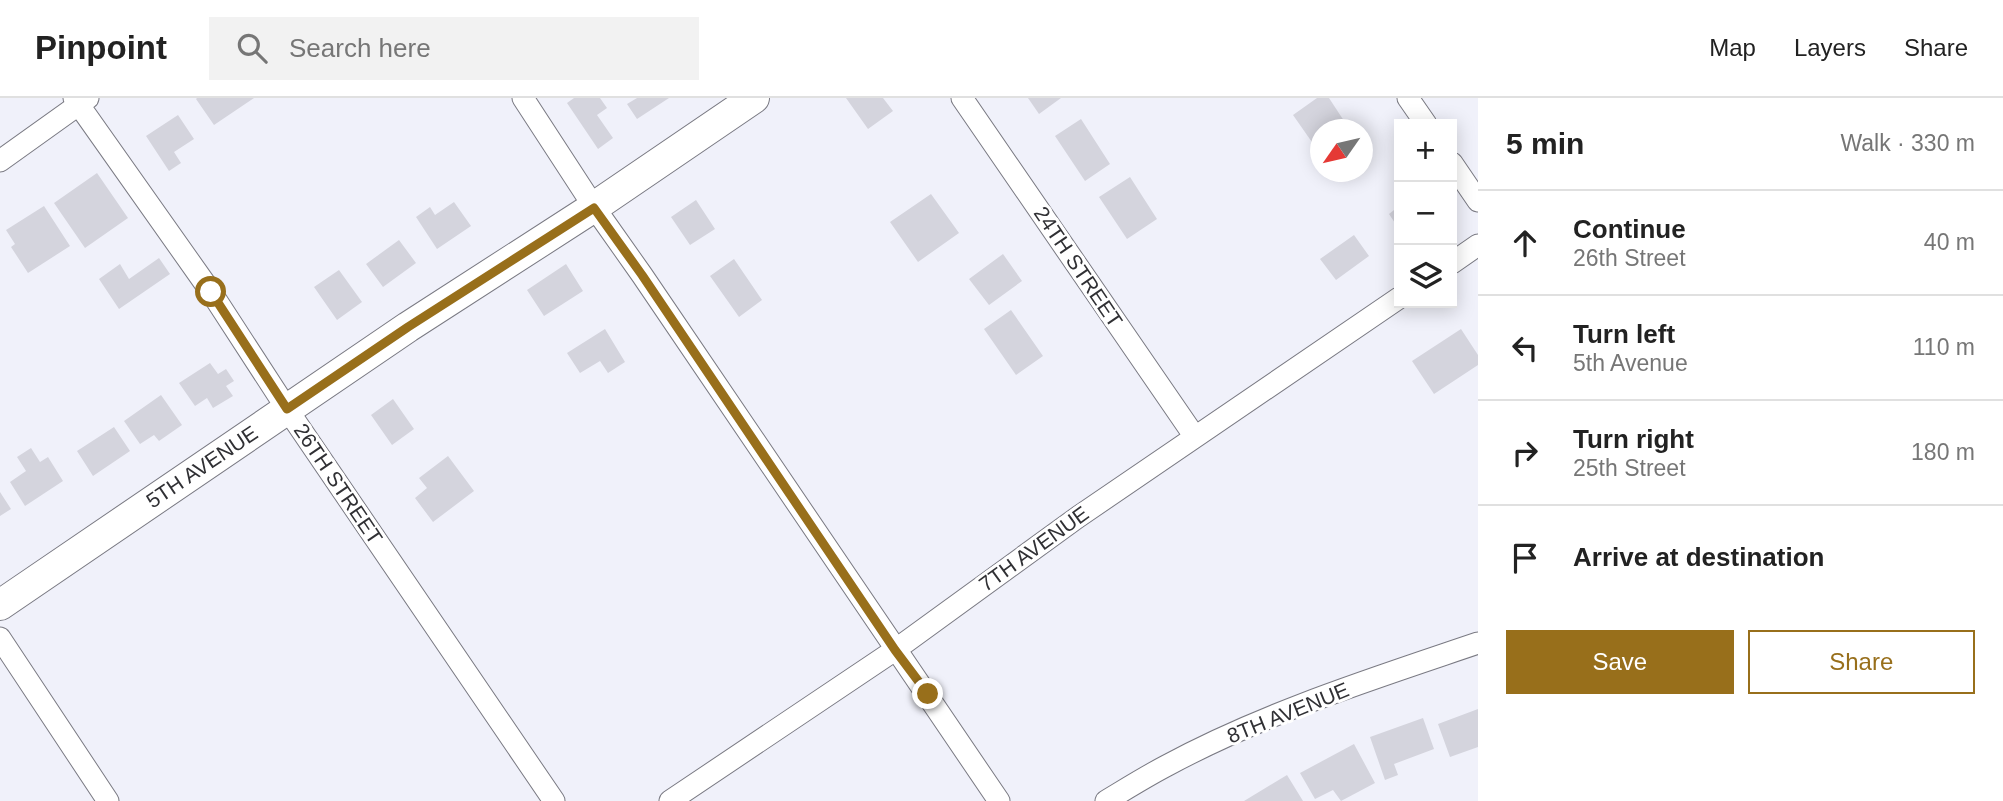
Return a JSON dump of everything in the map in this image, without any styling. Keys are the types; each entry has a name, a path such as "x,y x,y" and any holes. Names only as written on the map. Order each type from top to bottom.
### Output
{"street":[{"path":"523,98 594,208 999,801"},
{"name":"5TH AVENUE","path":"0,605 408,327 594,208 754,98"},
{"name":"24TH STREET","path":"962,98 1195,437"},
{"path":"1408,98 1423,119"},
{"path":"0,161 80,100"},
{"name":"26TH STREET","path":"80,100 554,801"},
{"path":"1457,170 1478,201"},
{"path":"1457,260 1478,245"},
{"name":"7TH AVENUE","path":"670,801 895,650 1195,437 1394,302"},
{"path":"0,638 107,801"},
{"name":"8TH AVENUE","path":"1106,801 1167,766 1291,710 1364,681 1478,643"}],"building":[{"path":"197,98 254,98 214,125"},
{"path":"574,98 600,98 607,108 597,115 613,138 598,149 567,103"},
{"path":"637,98 669,98 637,119 627,104"},
{"path":"846,98 883,98 893,111 868,129"},
{"path":"1028,98 1061,98 1039,114"},
{"path":"1317,98 1329,98 1343,119 1310,119 1310,139 1293,115"},
{"path":"178,115 194,139 174,152 181,163 169,171 146,136"},
{"path":"1081,119 1110,164 1085,181 1055,136"},
{"path":"97,173 128,218 85,248 54,203"},
{"path":"1130,177 1157,219 1127,239 1099,197"},
{"path":"931,194 959,233 918,262 890,222"},
{"path":"696,200 715,229 690,245 671,217"},
{"path":"454,202 471,226 437,249 416,217 430,207 435,215"},
{"path":"44,206 70,246 28,273 11,247 15,244 6,230"},
{"path":"1354,235 1369,256 1336,280 1320,259"},
{"path":"399,240 416,263 383,287 366,264"},
{"path":"1003,254 1022,281 989,305 969,279"},
{"path":"159,258 170,274 119,309 99,279 120,264 129,279"},
{"path":"734,259 762,300 739,317 710,276"},
{"path":"566,264 583,291 544,316 527,290"},
{"path":"339,270 362,302 337,320 314,287"},
{"path":"1011,310 1043,356 1016,375 984,329"},
{"path":"605,329 625,362 608,373 600,361 580,373 567,353"},
{"path":"1461,329 1478,355 1478,365 1434,394 1412,361"},
{"path":"210,363 218,374 226,369 234,381 226,386 233,396 213,408 207,398 195,406 179,383"},
{"path":"161,395 182,425 159,441 154,435 140,444 124,421"},
{"path":"393,399 414,429 392,445 371,415"},
{"path":"114,427 130,451 93,476 77,451"},
{"path":"31,448 40,462 48,457 63,481 25,506 10,482 26,471 17,457"},
{"path":"448,456 474,491 433,522 415,498 427,488 419,478"},
{"path":"0,492 11,509 0,516"},
{"path":"1478,709 1478,747 1450,757 1438,724"},
{"path":"1423,718 1434,749 1394,764 1398,775 1385,780 1370,737"},
{"path":"1354,744 1375,783 1341,801 1333,790 1315,799 1300,773"},
{"path":"1287,775 1303,801 1244,801"}],"route":[{"path":"211,292 287,409 408,327 594,208 895,650 928,694"}]}
